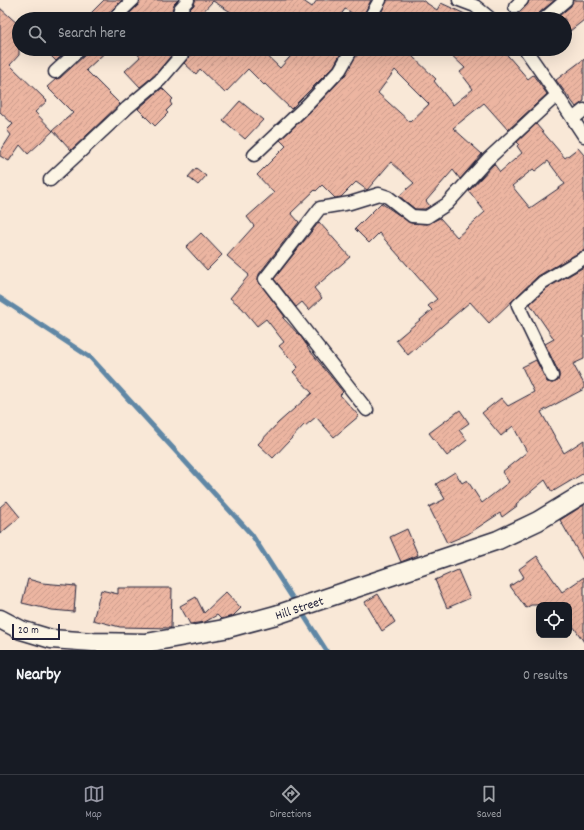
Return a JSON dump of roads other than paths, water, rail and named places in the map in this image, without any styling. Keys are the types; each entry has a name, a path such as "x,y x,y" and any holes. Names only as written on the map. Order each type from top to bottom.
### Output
{"main road":[{"name":"Hill Street","path":"0,619 21,630 51,639 146,643 224,629 276,615 498,540 538,521 584,493"}],"street":[{"path":"121,12 134,0"},
{"path":"179,12 180,8 188,0"},
{"path":"373,12 380,0"},
{"path":"459,0 477,3 485,12"},
{"path":"552,12 566,0"},
{"path":"55,72 72,56"},
{"path":"50,180 127,108 160,80 181,56"},
{"path":"254,155 308,104 340,70 348,56"},
{"path":"530,56 584,136"},
{"path":"367,410 265,279 320,208 350,203 379,194 388,197 412,216 426,217 447,204 488,159 557,95"},
{"path":"573,119 584,110"},
{"path":"552,376 518,305 543,282 584,258"}],"waterway":[{"path":"0,298 91,358 252,535 326,650"}]}
